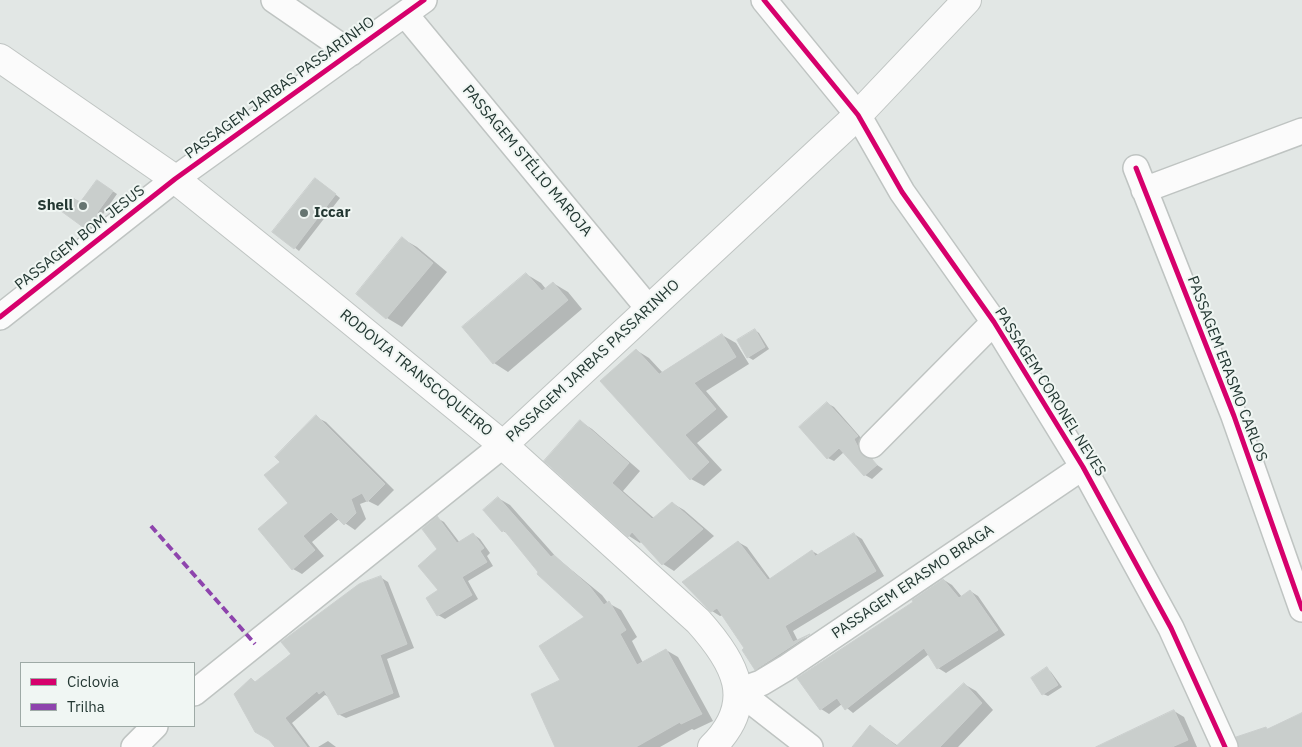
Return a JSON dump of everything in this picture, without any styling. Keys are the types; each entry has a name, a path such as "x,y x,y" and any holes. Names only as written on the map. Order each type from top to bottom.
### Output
{"main road":[{"name":"PASSAGEM JARBAS PASSARINHO","path":"503,445 858,115 967,0"},
{"name":"RODOVIA TRANSCOQUEIRO","path":"0,58 175,179 503,445 698,621 720,646 733,668 738,691 735,716 725,734 712,747"}],"street":[{"path":"274,0 351,53"},
{"name":"PASSAGEM CORONEL NEVES","path":"764,0 858,115 902,192 994,322 1083,467 1171,628 1225,747"},
{"name":"PASSAGEM JARBAS PASSARINHO","path":"175,179 414,7"},
{"name":"PASSAGEM STÉLIO MAROJA","path":"414,7 649,309"},
{"name":"PASSAGEM ERASMO CARLOS","path":"1302,131 1140,179 1234,416 1302,609"},
{"name":"PASSAGEM BOM JESUS","path":"0,317 175,179"},
{"path":"872,445 994,322"},
{"name":"PASSAGEM JARBAS PASSARINHO","path":"195,692 503,445"},
{"name":"PASSAGEM ERASMO BRAGA","path":"738,691 761,683 786,668 1083,467"},
{"path":"738,691 780,721 810,747"},
{"path":"134,747 155,727"}],"building":[{"name":"Iccar","path":"315,178 336,194 294,249 272,232"},
{"name":"Shell","path":"97,180 113,191 97,213 103,217 87,230 61,211 71,197 80,202"},
{"path":"402,237 433,263 386,319 356,294"},
{"path":"526,273 542,291 553,282 568,300 493,364 462,327"},
{"path":"755,329 765,347 747,358 737,340"},
{"path":"722,334 736,357 694,383 716,409 685,435 709,462 690,480 600,381 636,349 659,374"},
{"path":"827,402 858,436 854,439 862,455 872,459 877,465 864,476 839,448 827,459 799,427"},
{"path":"316,415 385,484 367,502 362,493 351,499 356,513 344,525 331,512 303,536 315,550 292,570 258,529 288,503 264,475 280,462 275,457"},
{"path":"580,420 629,463 612,483 652,519 672,502 703,529 662,565 632,532 628,537 544,461"},
{"path":"498,497 551,557 554,555 590,587 604,605 609,601 626,630 620,634 637,665 666,649 702,714 681,724 680,722 636,747 555,747 531,694 560,680 539,646 584,617 537,574 538,572 504,530 502,532 483,510"},
{"path":"437,516 457,543 473,533 484,548 480,551 487,562 462,577 472,595 437,616 426,598 438,590 418,566 437,549 422,529"},
{"path":"854,533 876,571 785,626 793,642 810,634 755,670 742,650 744,648 717,608 711,612 682,582 738,541 768,580 812,550 815,556"},
{"path":"381,576 407,644 380,655 393,693 338,715 324,690 319,694 317,691 285,718 307,747 275,747 269,740 255,732 234,694 251,678 255,682 291,654 281,642 359,584"},
{"path":"943,579 959,598 970,590 998,630 937,669 924,648 845,710 837,698 820,710 797,678 913,602 912,600"},
{"path":"1047,667 1058,685 1042,695 1031,678"},
{"path":"964,683 982,703 940,747 852,747 870,725 896,746"},
{"path":"1174,710 1188,740 1172,747 1096,747"},
{"path":"1302,713 1302,747 1239,747 1236,737 1266,727 1267,729"}],"marked path":[{"path":"151,526 255,644"}],"cycle path":[{"path":"0,317 175,179 424,0"},
{"path":"764,0 858,115 902,192 994,322 1083,467 1171,628 1225,747"},
{"path":"1136,168 1234,416 1302,609"}],"place":[{"name":"Shell","path":"83,206"},
{"name":"Iccar","path":"304,213"}]}
